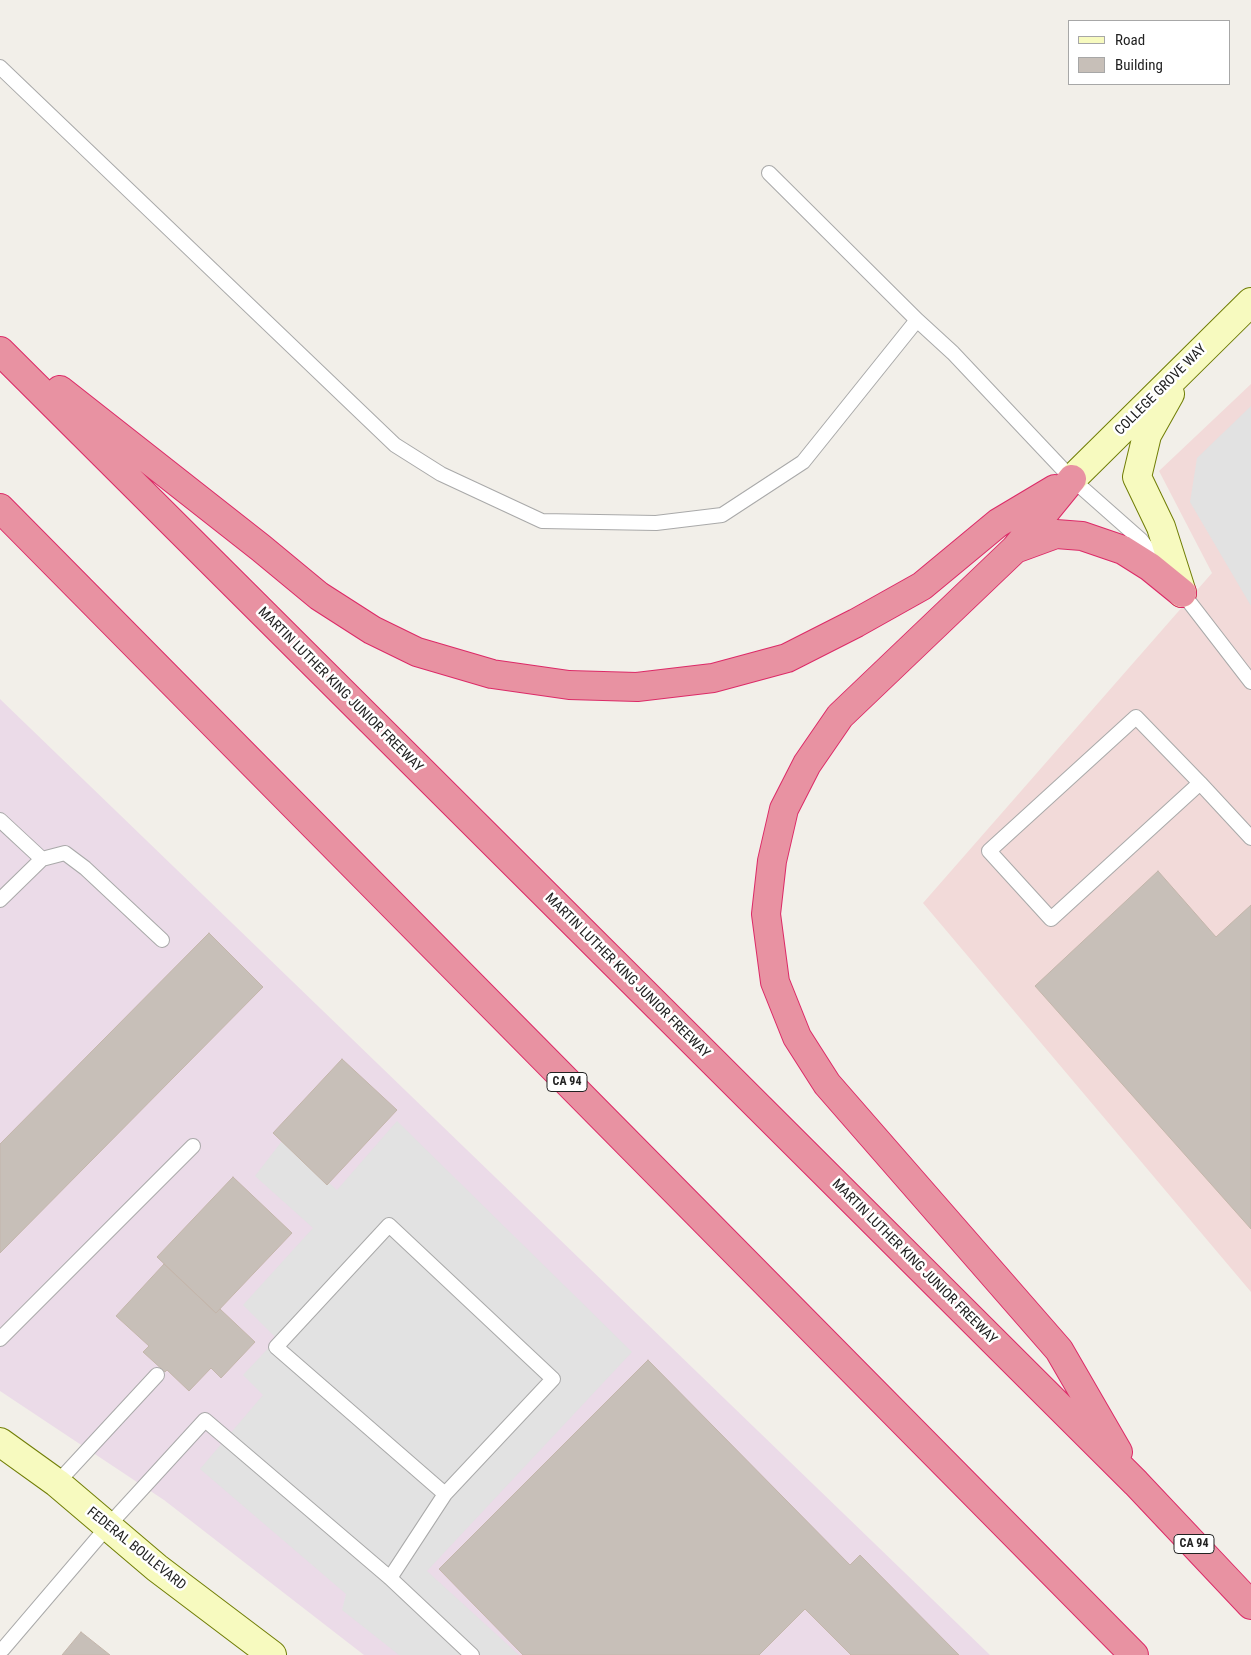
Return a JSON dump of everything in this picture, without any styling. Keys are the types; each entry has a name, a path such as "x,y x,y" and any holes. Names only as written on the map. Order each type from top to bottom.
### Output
{"highway":[{"path":"0,342 319,596 372,630 417,652 492,674 568,685 637,687 704,679 787,658 856,623 922,586 998,524 1072,479"},
{"name":"MARTIN LUTHER KING JUNIOR FREEWAY","path":"0,351 1136,1483 1251,1605"},
{"path":"1072,479 1015,549 840,716 807,764 784,808 772,861 766,914 775,982 797,1036 827,1084 1059,1350 1136,1483"},
{"name":"CA 94","path":"0,508 1134,1655"},
{"path":"1015,549 1056,534 1082,536 1123,550 1150,567 1182,593"}],"main road":[{"name":"COLLEGE GROVE WAY","path":"1072,479 1251,302"},
{"path":"1182,593 1162,527 1137,477 1147,435 1186,366"},
{"name":"FEDERAL BOULEVARD","path":"0,1442 57,1484 157,1568 272,1655"}],"lane":[{"path":"0,67 395,445 442,474 542,521 656,523 722,515 803,462 917,320"},
{"path":"769,173 917,320 953,353 1072,479 1141,540 1251,682"},
{"path":"1200,783 1051,919 989,851 1136,717 1200,783 1251,838"},
{"path":"0,820 42,859"},
{"path":"0,900 42,859 65,853 85,868 162,940"},
{"path":"0,1339 193,1146"},
{"path":"390,1578 445,1494 553,1379 389,1225 276,1347 445,1494"},
{"path":"57,1484 157,1374"},
{"path":"3,1649 108,1526 205,1420 390,1578 472,1655"}],"shaded area":[{"path":"1251,384 1251,1292 923,903 1212,573 1159,471"},
{"path":"1251,406 1251,606 1190,502 1197,458"},
{"path":"0,699 990,1655 364,1655 164,1500 0,1391"},
{"path":"397,1121 632,1352 427,1571 519,1655 399,1655 342,1610 346,1594 200,1469 263,1395 243,1375 277,1339 243,1305 313,1228 255,1176 282,1141 337,1190"}],"building":[{"path":"1158,871 1216,937 1251,905 1251,1229 1035,986"},
{"path":"209,933 263,987 0,1253 0,1144"},
{"path":"342,1059 397,1110 327,1185 273,1133"},
{"path":"233,1177 292,1233 216,1313 157,1257"},
{"path":"164,1264 216,1313 220,1309 255,1342 221,1378 211,1368 189,1391 167,1370 165,1372 143,1352 149,1346 116,1316"},
{"path":"648,1360 850,1565 860,1555 959,1655 851,1655 805,1609 759,1655 523,1655 439,1569"},
{"path":"81,1632 110,1655 62,1655"}]}
